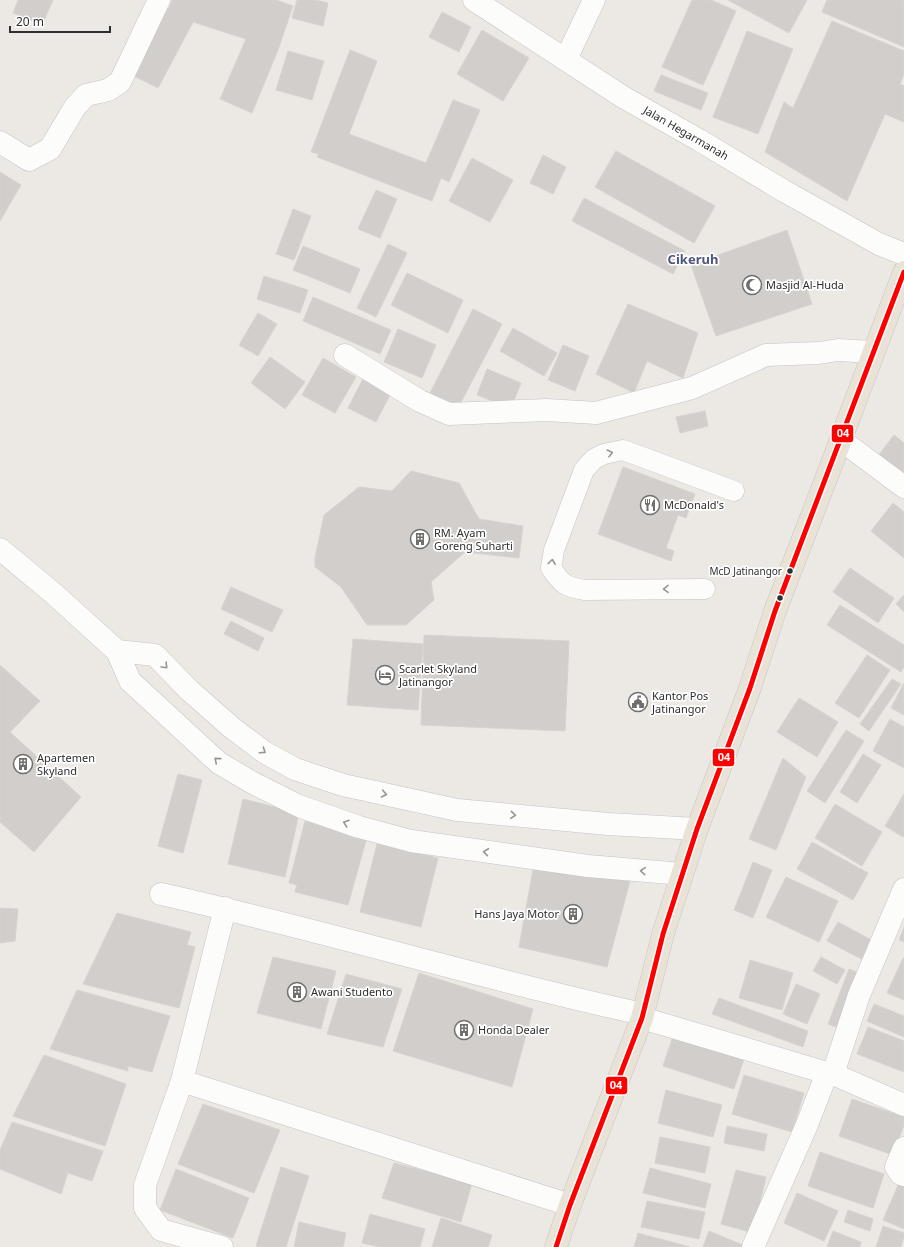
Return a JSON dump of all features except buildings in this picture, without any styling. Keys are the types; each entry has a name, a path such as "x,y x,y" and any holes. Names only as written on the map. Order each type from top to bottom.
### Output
{"highway":[{"path":"556,1247 570,1204 643,1016 663,934 697,829 750,688 775,612 904,272"}],"street":[{"path":"0,142 29,160 50,149 75,107 86,95 108,90 120,82 159,0"},
{"name":"Jalan Hegarmanah","path":"474,0 623,96 784,191 879,244 904,254"},
{"path":"566,59 594,0"},
{"path":"345,355 420,401 449,414 547,410 596,413 692,388 766,355 819,353 838,350 873,352"},
{"path":"841,440 904,487"},
{"path":"0,549 54,594 117,651 130,681 219,763 253,783 299,806 359,827 411,841 588,866 682,874"},
{"path":"117,651 155,655 189,690 231,727 264,752 295,769 343,786 457,810 608,824 697,829"},
{"path":"753,1247 830,1073 859,995 904,889"},
{"path":"161,894 225,908 643,1016 830,1073 904,1105"},
{"path":"222,1247 161,1230 145,1208 145,1185 182,1081 225,908"},
{"path":"182,1081 570,1204"},
{"path":"904,1148 896,1167 901,1174 904,1175"}],"lane":[{"path":"705,589 585,590 571,588 560,581 551,568 554,550 584,470 594,459 604,454 623,450 734,491"}],"transit line":[{"name":"04","path":"556,1247 570,1205 642,1018 663,934 697,829 750,688 775,611 904,272"}],"place":[{"name":"Masjid Al-Huda","path":"752,285"},
{"name":"McDonald's","path":"650,505"},
{"name":"RM. Ayam Goreng Suharti","path":"420,539"},
{"name":"McD Jatinangor","path":"790,571"},
{"name":"Scarlet Skyland Jatinangor","path":"385,675"},
{"name":"Kantor Pos Jatinangor","path":"638,702"},
{"name":"Apartemen Skyland","path":"23,764"},
{"name":"Hans Jaya Motor","path":"573,914"},
{"name":"Awani Studento","path":"297,992"},
{"name":"Honda Dealer","path":"464,1030"}],"district":[{"name":"Cikeruh","path":"693,259"}]}
